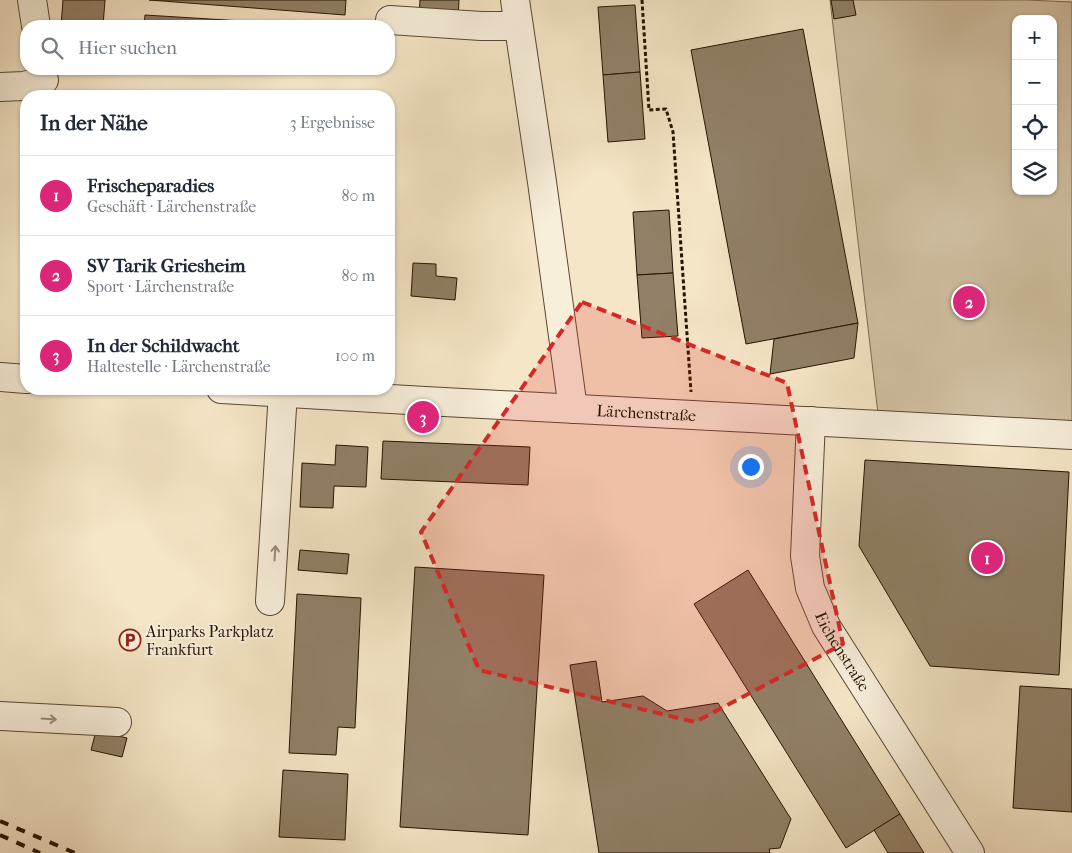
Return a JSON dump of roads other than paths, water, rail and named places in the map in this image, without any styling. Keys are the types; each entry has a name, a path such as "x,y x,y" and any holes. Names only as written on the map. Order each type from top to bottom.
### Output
{"street":[{"path":"32,0 35,20"},
{"path":"395,20 481,26 516,13 542,182 573,409"},
{"path":"0,87 24,86 44,82"},
{"path":"0,377 20,378"},
{"path":"270,601 283,395"},
{"name":"Lärchenstraße","path":"334,395 1072,434"},
{"name":"Eichenstraße","path":"811,420 805,556 810,588 826,626 970,853"},
{"path":"0,716 117,722"}],"railway":[{"path":"0,821 75,853"},
{"path":"0,835 40,853"}],"place":[{"name":"SV Tarik Griesheim","path":"969,302"},
{"name":"In der Schildwacht","path":"423,417"},
{"name":"Frischeparadies","path":"987,558"},
{"name":"Airparks Parkplatz Frankfurt","path":"130,640"}]}
